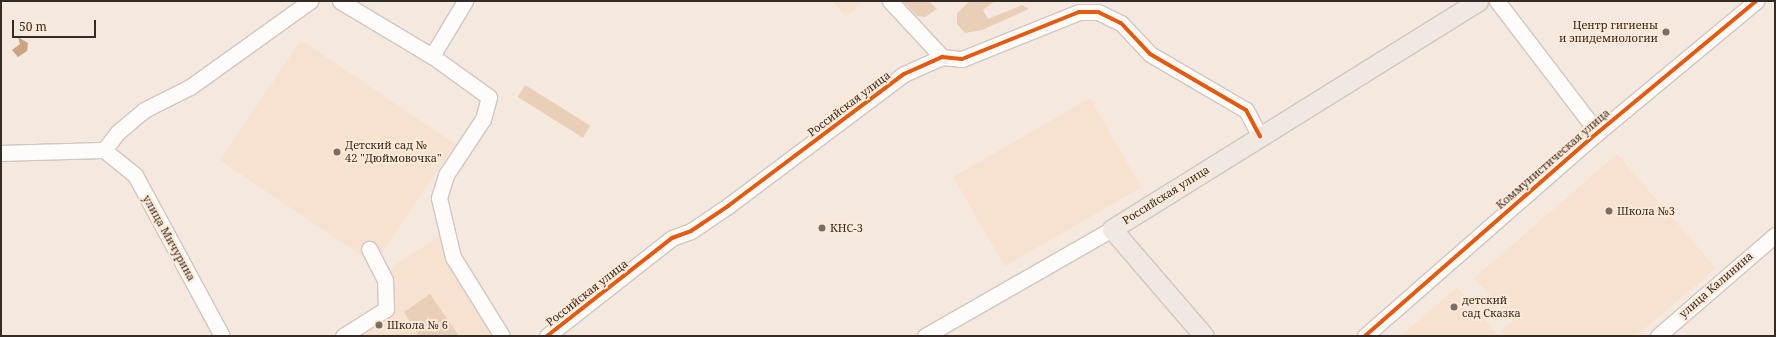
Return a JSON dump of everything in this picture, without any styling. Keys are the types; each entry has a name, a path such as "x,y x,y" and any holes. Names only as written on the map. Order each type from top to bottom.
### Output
{"main road":[{"name":"Российская улица","path":"1112,228 1478,1"},
{"path":"1112,228 1204,336"}],"street":[{"path":"1,153 104,150 118,132 144,110 190,87 310,1"},
{"path":"340,1 432,56 489,98 483,119 446,175 439,198 453,257 502,336"},
{"path":"432,56 465,1"},
{"path":"890,1 942,57"},
{"path":"1497,1 1597,132"},
{"name":"Коммунистическая улица","path":"1365,336 1597,132 1756,1"},
{"name":"Российская улица","path":"547,336 672,238 691,231 728,206 904,74 942,57 962,59 1079,12 1098,12 1122,24 1150,54 1176,72 1246,110 1260,136"},
{"name":"улица Мичурина","path":"104,150 134,175 222,336"},
{"name":"Российская улица","path":"925,336 1112,228"},
{"name":"улица Калинина","path":"1658,336 1775,235"},
{"path":"343,336 386,309 385,280 369,249"}],"shaded area":[{"path":"832,1 859,1 861,4 846,17"},
{"path":"903,1 929,1 937,9 925,17 917,16"},
{"path":"970,1 995,1 983,10 988,19 1022,5 1029,9 982,30 965,33 957,24 957,13"},
{"path":"18,37 28,43 27,51 18,57 12,50 20,44"},
{"name":"Детский сад № 42 \"Дюймовочка\"","path":"301,40 455,144 374,264 220,160"},
{"path":"525,85 590,126 583,138 518,97"},
{"path":"1090,98 1142,187 1005,266 953,177"},
{"name":"Школа №3","path":"1617,154 1716,268 1636,336 1505,336 1500,331 1513,321 1474,278"},
{"path":"440,236 456,278 491,336 350,336 391,310 396,294 387,276 397,263"},
{"name":"детский сад Сказка","path":"1457,287 1499,336 1400,336 1410,328"},
{"path":"430,294 459,336 419,336 404,312"}],"cycle path":[{"path":"1365,336 1590,139 1756,1"},
{"path":"547,336 672,238 691,231 728,206 904,74 942,57 962,59 1079,12 1098,12 1121,23 1150,54 1246,110 1260,136"}],"place":[{"name":"Центр гигиены и эпидемиологии","path":"1666,32"},
{"name":"Детский сад № 42 \"Дюймовочка\"","path":"337,152"},
{"name":"Школа №3","path":"1609,211"},
{"name":"КНС-3","path":"822,228"},
{"name":"детский сад Сказка","path":"1454,307"},
{"name":"Школа № 6","path":"379,325"}]}
